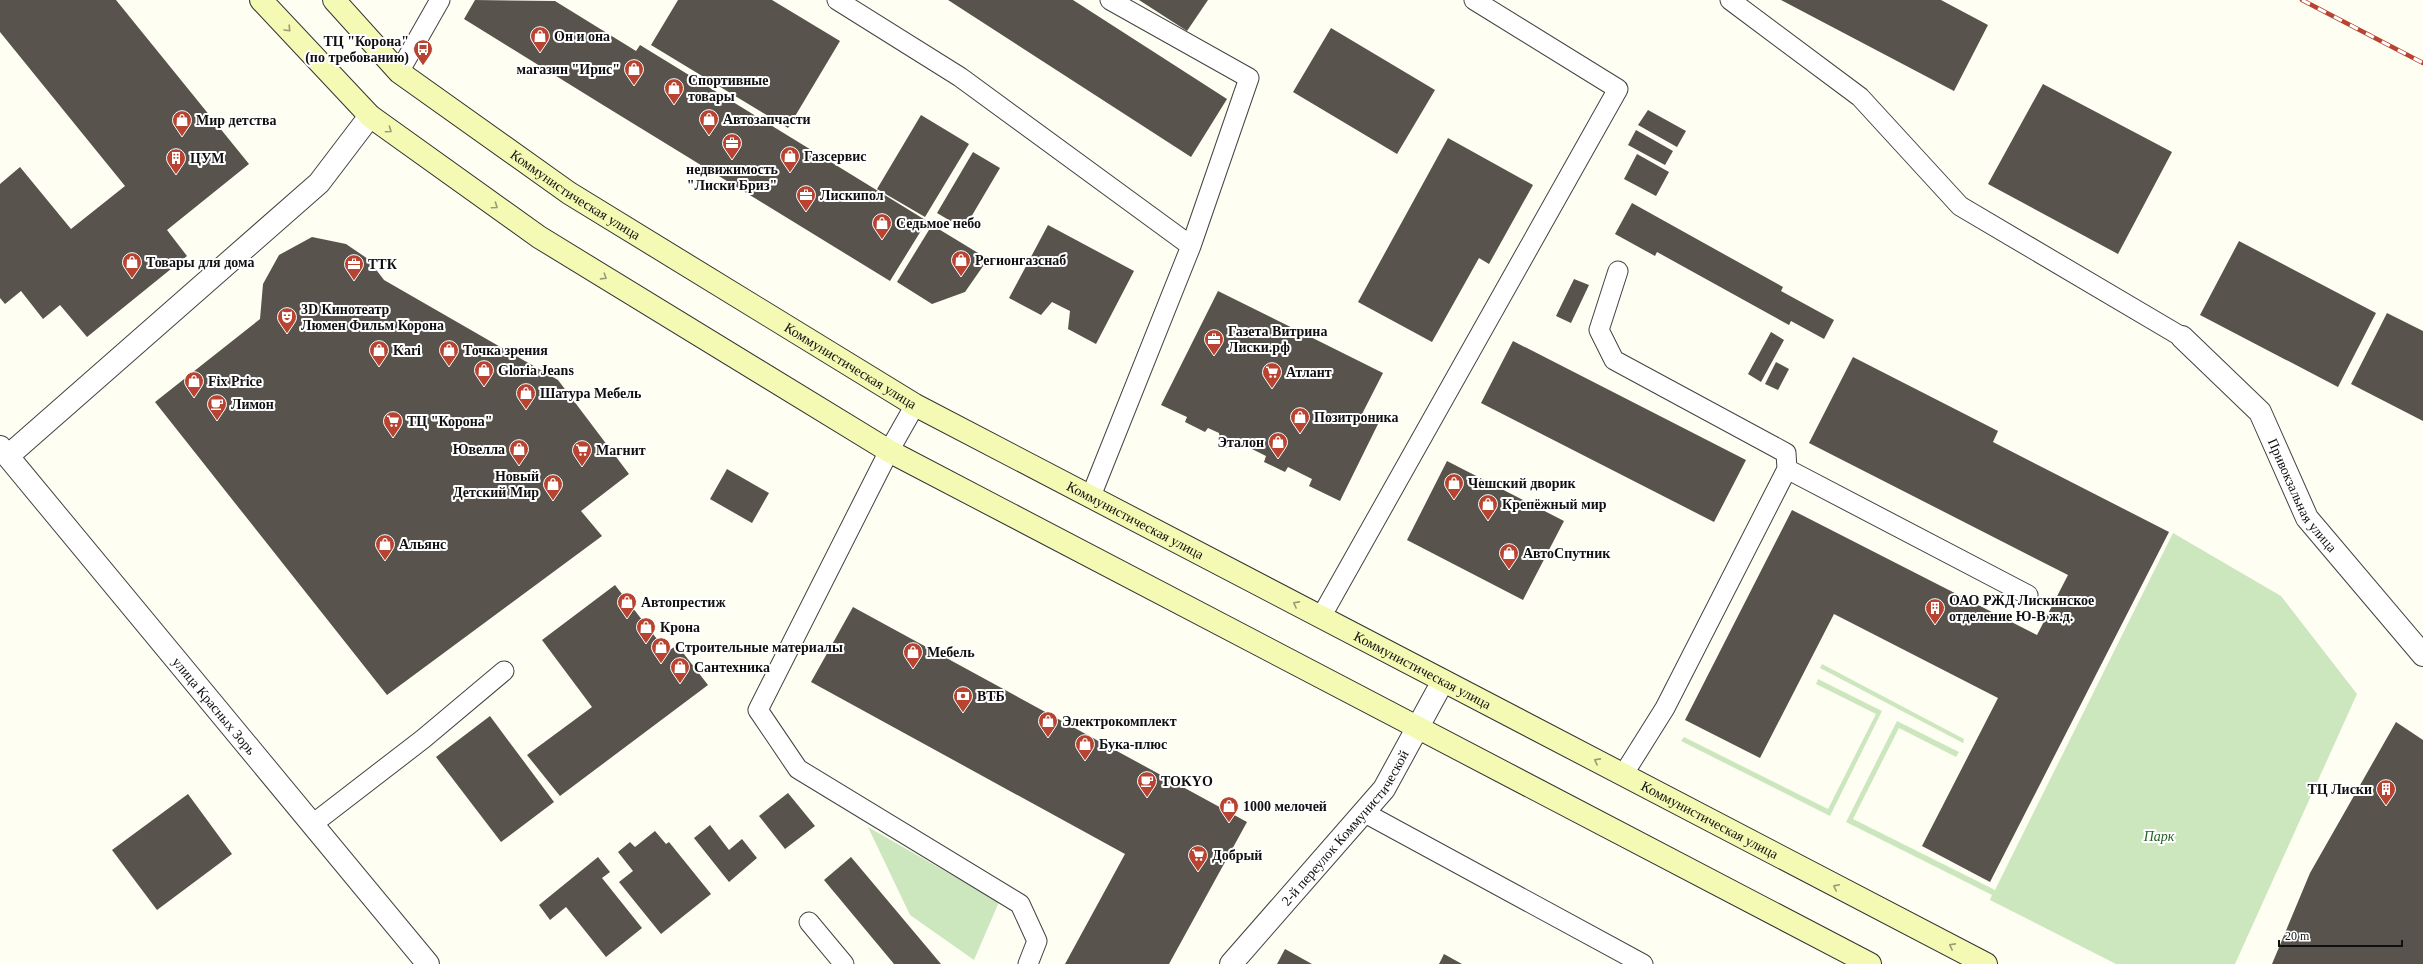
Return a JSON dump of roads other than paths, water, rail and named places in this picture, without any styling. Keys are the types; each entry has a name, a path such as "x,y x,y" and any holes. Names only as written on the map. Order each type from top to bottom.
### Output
{"main road":[{"path":"262,0 370,116 539,237 889,451 1870,964"},
{"name":"Коммунистическая улица","path":"334,0 399,72 569,193 916,405 1986,964"}],"street":[{"path":"4,452 319,183 370,116"},
{"name":"Привокзальная улица","path":"2182,337 2260,412 2307,518 2423,655"},
{"name":"улица Красных Зорь","path":"4,452 314,823 428,964"},
{"name":"2-й переулок Коммунистической","path":"1231,964 1365,813 1384,789 1443,681"}],"lane":[{"path":"399,72 440,0"},
{"path":"837,0 960,77 1191,246"},
{"path":"1091,496 1191,246 1249,78 1110,0"},
{"path":"1321,617 1618,89 1474,0"},
{"path":"1730,0 1860,97 1960,206 2182,337"},
{"path":"1618,271 1599,330 1614,360 1786,453 1787,469 1665,708 1623,774"},
{"path":"916,405 889,451 758,710 798,769 1020,904 1037,941 1028,964"},
{"path":"1787,469 2028,595"},
{"path":"314,823 423,739 504,671"},
{"path":"1365,813 1643,964"},
{"path":"809,922 844,964"}],"railway":[{"path":"2302,0 2423,63"}],"place":[{"name":"Он и она","path":"540,53"},
{"name":"ТЦ \"Корона\" (по требованию)","path":"423,66"},
{"name":"магазин \"Ирис\"","path":"634,86"},
{"name":"Спортивные товары","path":"674,105"},
{"name":"Автозапчасти","path":"709,136"},
{"name":"Мир детства","path":"182,137"},
{"name":"недвижимость \"Лиски Бриз\"","path":"732,160"},
{"name":"Газсервис","path":"790,173"},
{"name":"ЦУМ","path":"176,175"},
{"name":"Лискипол","path":"806,212"},
{"name":"Седьмое небо","path":"882,240"},
{"name":"Регионгазснаб","path":"961,277"},
{"name":"Товары для дома","path":"132,279"},
{"name":"ТТК","path":"354,281"},
{"name":"3D Кинотеатр Люмен Фильм Корона","path":"287,334"},
{"name":"Газета Витрина Лиски.рф","path":"1214,356"},
{"name":"Kari","path":"379,367"},
{"name":"Точка зрения","path":"449,367"},
{"name":"Gloria Jeans","path":"484,387"},
{"name":"Атлант","path":"1272,389"},
{"name":"Fix Price","path":"194,398"},
{"name":"Шатура Мебель","path":"526,410"},
{"name":"Лимон","path":"217,421"},
{"name":"Позитроника","path":"1300,434"},
{"name":"ТЦ \"Корона\"","path":"393,438"},
{"name":"Эталон","path":"1278,459"},
{"name":"Ювелла","path":"519,466"},
{"name":"Магнит","path":"582,467"},
{"name":"Чешский дворик","path":"1454,500"},
{"name":"Новый Детский Мир","path":"553,501"},
{"name":"Крепёжный мир","path":"1488,521"},
{"name":"Альянс","path":"385,561"},
{"name":"АвтоСпутник","path":"1509,570"},
{"name":"Автопрестиж","path":"627,619"},
{"name":"ОАО РЖД Лискинское отделение Ю-В ж.д.","path":"1935,625"},
{"name":"Крона","path":"646,644"},
{"name":"Строительные материалы","path":"661,664"},
{"name":"Мебель","path":"913,669"},
{"name":"Сантехника","path":"680,684"},
{"name":"ВТБ","path":"963,713"},
{"name":"Электрокомплект","path":"1048,738"},
{"name":"Бука-плюс","path":"1085,761"},
{"name":"TOKYO","path":"1147,798"},
{"name":"ТЦ Лиски","path":"2386,806"},
{"name":"1000 мелочей","path":"1229,823"},
{"name":"Добрый","path":"1198,872"}],"park label":[{"name":"Парк","path":"2159,836"}]}
